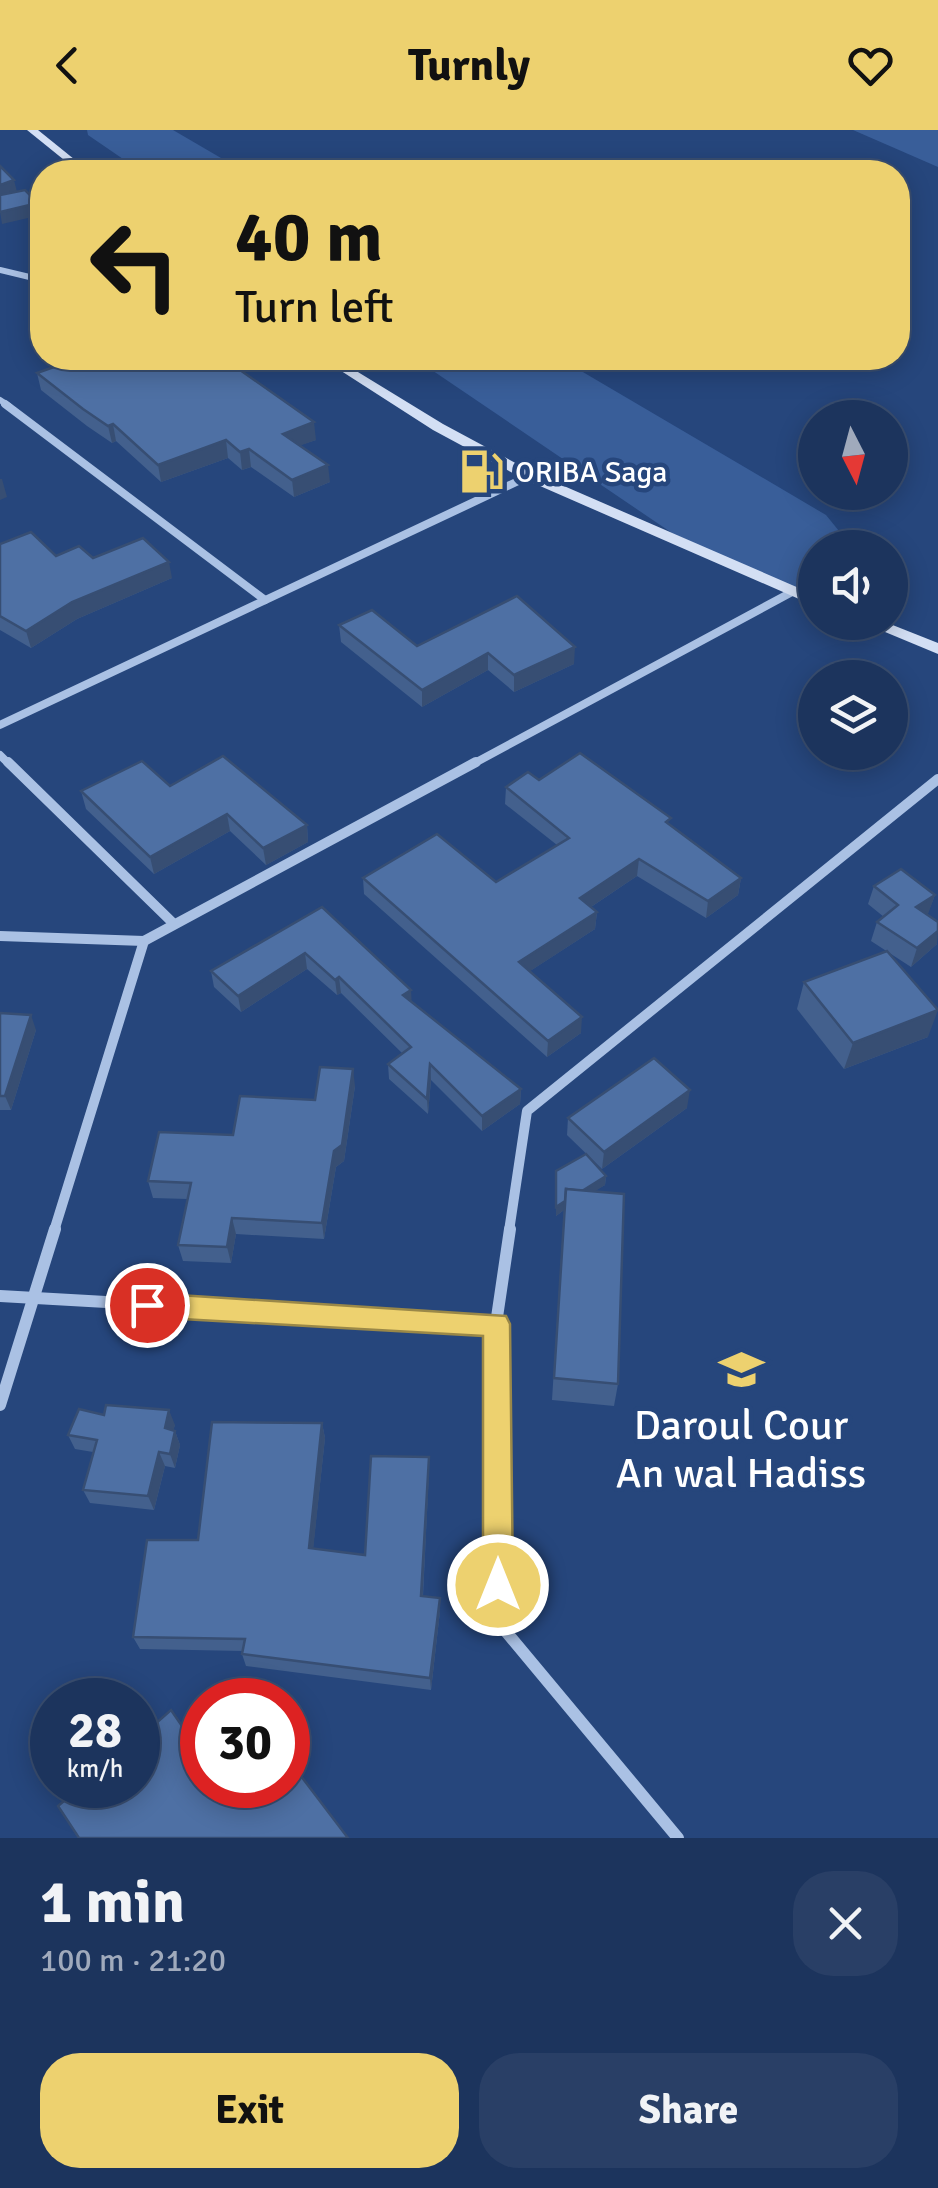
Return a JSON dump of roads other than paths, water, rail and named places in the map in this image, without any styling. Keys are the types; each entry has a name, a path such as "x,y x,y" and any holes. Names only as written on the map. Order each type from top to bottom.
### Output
{"main road":[{"path":"32,130 71,160"},
{"path":"347,370 529,476 798,594"},
{"path":"908,637 938,649"}],"street":[{"path":"0,205 30,195"},
{"path":"0,270 30,277"},
{"path":"0,400 265,600"},
{"path":"0,725 529,476"},
{"path":"0,936 144,941 792,592"},
{"path":"0,755 174,924"},
{"path":"678,1838 498,1622 496,1324 527,1111 938,778"},
{"path":"0,1404 144,941"},
{"path":"0,1296 496,1324"}],"place":[{"name":"ORIBA Saga","path":"482,472"},
{"name":"Daroul Cour An wal Hadiss","path":"741,1370"}]}
